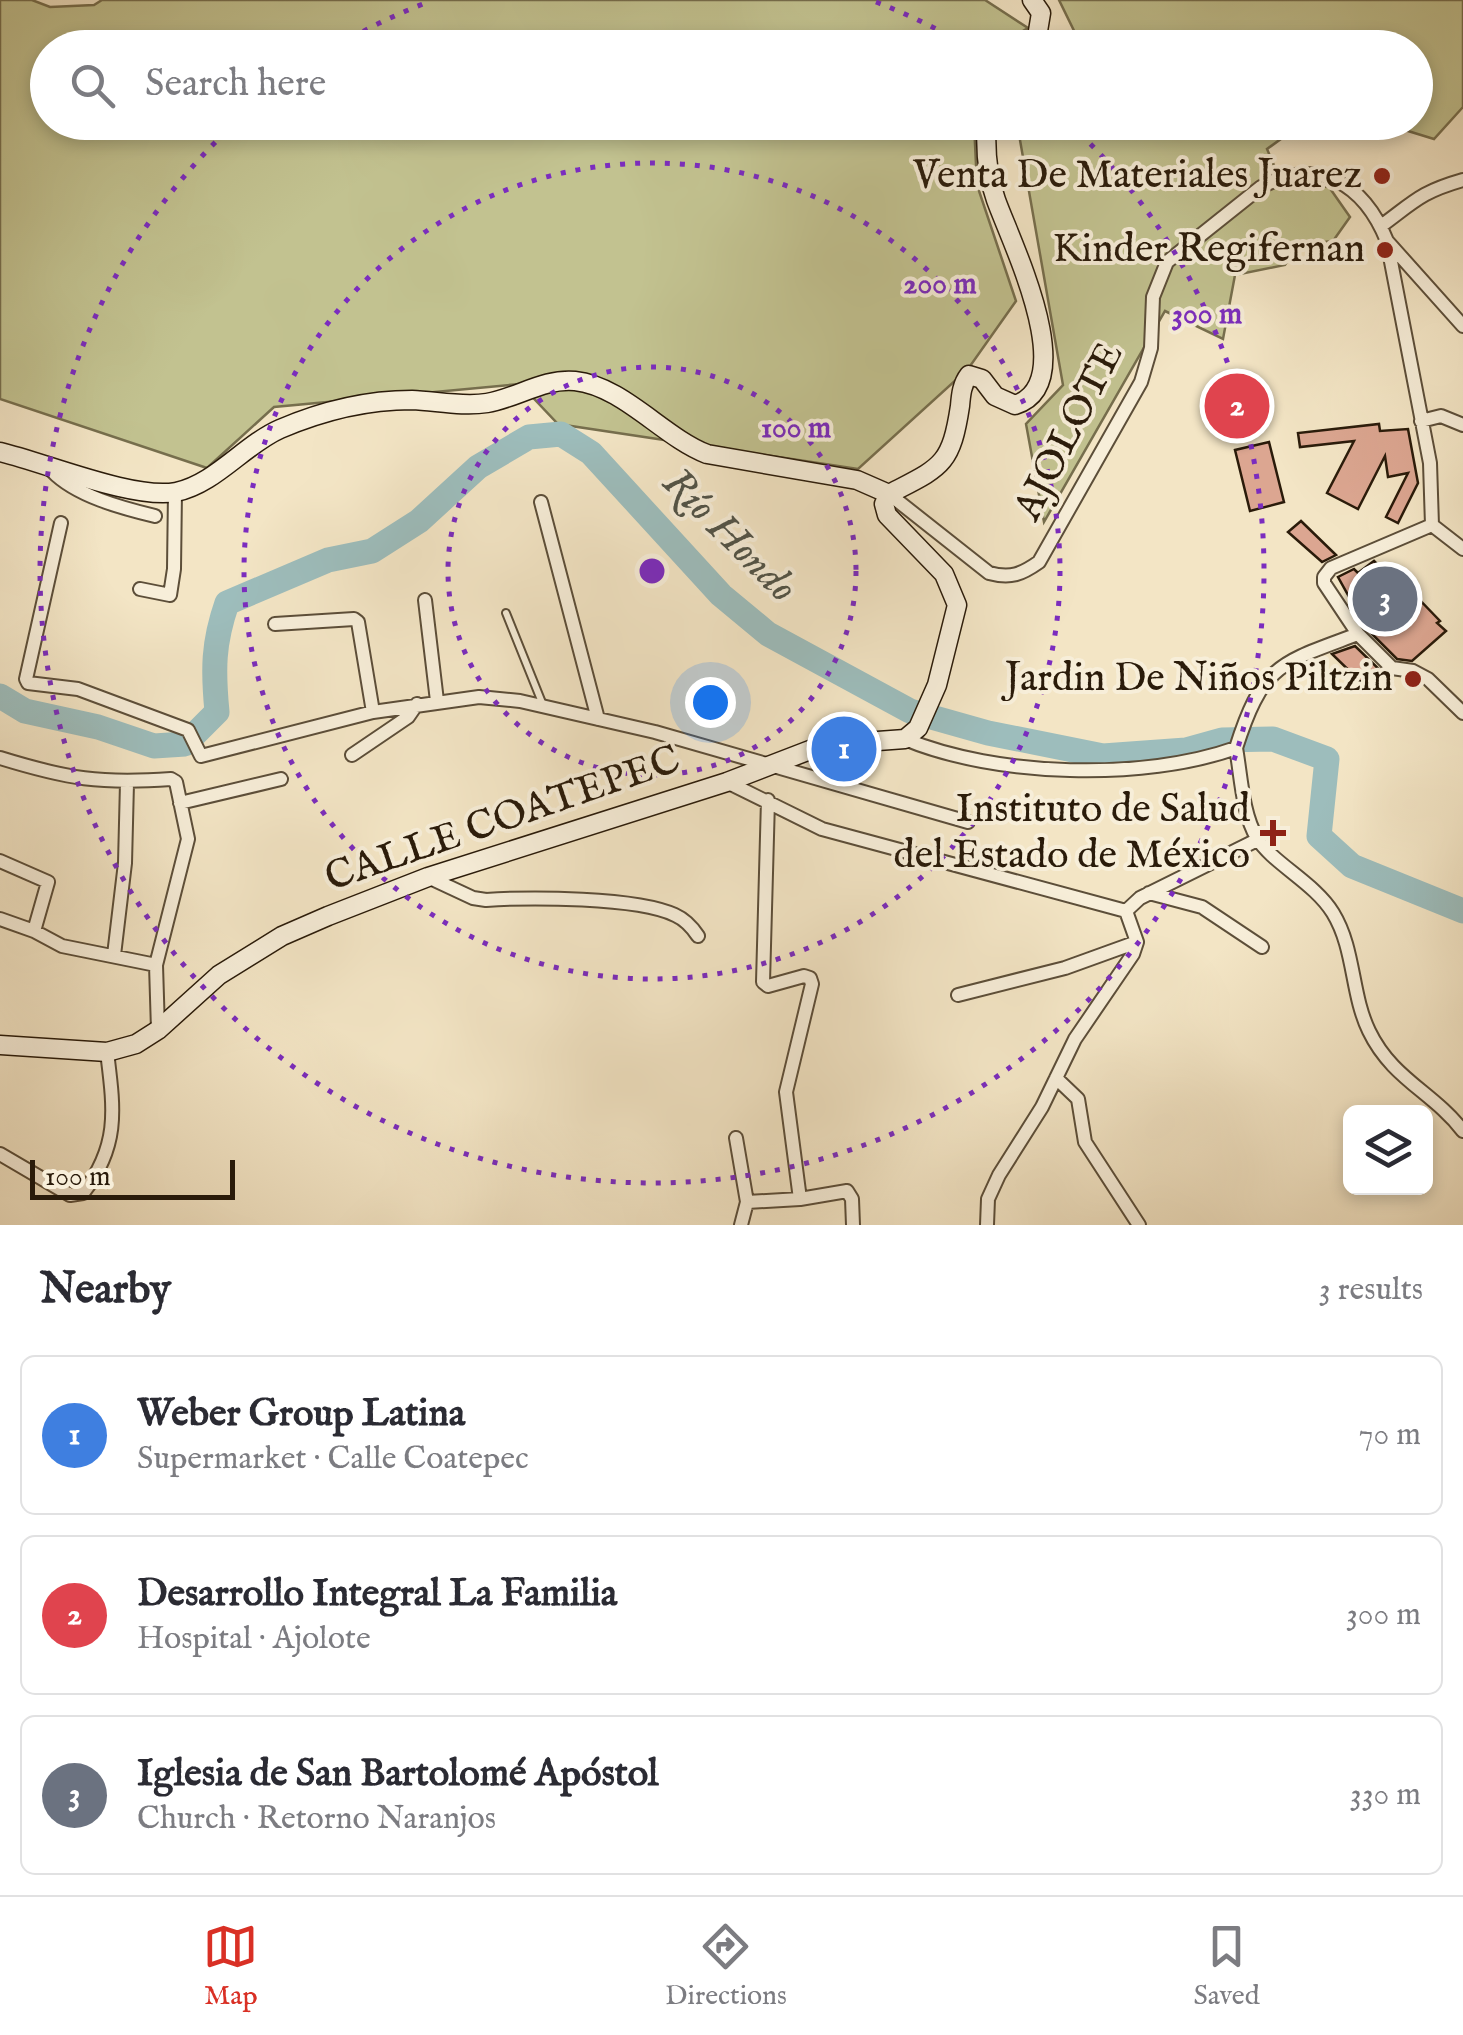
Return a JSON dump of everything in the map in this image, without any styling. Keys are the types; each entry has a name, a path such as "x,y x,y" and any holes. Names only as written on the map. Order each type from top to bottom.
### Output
{"main road":[{"path":"1032,0 1041,13 1038,30"},
{"path":"917,726 937,685 957,605 944,574 887,515 884,504 889,494 927,474 948,456 954,442 962,385 969,375 982,378 995,396 1014,405 1024,402 1042,380 1045,365 1018,252 991,182 986,140"},
{"path":"0,452 131,490 174,492 205,478 271,433 339,408 411,400 487,403 550,383 574,381 628,404 707,454 858,480 889,494"},
{"name":"CALLE COATEPEC","path":"0,1045 122,1050 158,1030 219,975 282,936 428,877 726,782 823,745 917,726"}],"street":[{"name":"AJOLOTE","path":"889,494 981,569 999,576 1020,575 1040,562 1141,382 1151,348 1154,296 1167,262 1275,179 1316,174 1343,183 1362,199 1381,226"},
{"path":"1463,180 1414,198 1381,226 1430,463 1432,524 1463,549"},
{"path":"1387,241 1463,326"},
{"path":"1422,420 1441,416 1463,424"},
{"path":"50,464 53,474 72,486 122,508 155,516"},
{"path":"140,589 170,596 174,492"},
{"path":"541,502 598,719"},
{"path":"61,523 26,672 28,683 78,689 188,730 200,756 373,712 479,697 598,719 968,822"},
{"path":"1432,524 1326,572 1324,582 1358,634 1392,668 1428,678 1463,713"},
{"path":"425,600 437,701"},
{"path":"275,624 354,619 358,622 373,712"},
{"path":"1358,634 1288,660 1260,692 1238,744 1249,817 1257,840 1314,890 1338,920 1367,1028 1388,1064 1463,1131"},
{"path":"352,755 408,717 417,704"},
{"name":"CALLE COATEPEC","path":"917,726 960,758 1089,772 1200,760 1238,744"},
{"path":"0,758 61,777 176,782 188,839 156,965 158,1030"},
{"path":"180,803 280,779"},
{"path":"114,956 125,863 127,782"},
{"path":"726,782 822,829 1126,911"},
{"path":"768,800 763,982 768,986 804,976 812,984 786,1092 800,1199"},
{"path":"1126,911 1149,893 1257,840"},
{"path":"0,861 48,882 34,930"},
{"path":"428,877 486,900 591,900 653,908 675,915 698,936"},
{"path":"1149,893 1202,907 1262,947"},
{"path":"987,1225 988,1199 999,1174 1030,1128 1075,1040 1132,954 1136,942 1126,911"},
{"path":"0,920 34,930 62,946 156,965"},
{"path":"958,995 1065,968 1136,942"},
{"path":"0,1154 70,1194 83,1194 102,1158 114,1122 107,1052"},
{"path":"1056,1078 1078,1099 1085,1142 1139,1225"},
{"path":"736,1138 747,1202 741,1225"},
{"path":"747,1202 847,1191 852,1199 854,1225"}],"lane":[{"path":"506,613 544,706"}],"green space":[{"path":"0,0 32,0 50,7 94,5 102,0 985,0 1028,28 30,30 30,140 975,140 977,185 1016,301 968,369 858,469 558,424 520,384 274,407 207,468 0,399"},
{"path":"1059,0 1463,0 1463,107 1433,139 1433,30 1074,30"},
{"path":"1020,140 1279,140 1267,149 1282,184 1329,187 1350,217 1333,241 1298,245 1285,265 1235,275 1223,339 1165,311 1044,522 1026,424 1063,385"}],"building":[{"path":"1379,424 1380,431 1408,429 1418,483 1398,523 1386,517 1408,473 1388,477 1385,456 1358,509 1327,493 1354,441 1300,447 1298,433"},
{"path":"1269,442 1284,502 1250,511 1235,450"},
{"path":"1301,521 1336,555 1322,562 1288,532"},
{"path":"1374,561 1382,569 1387,566 1446,631 1412,661 1397,659 1367,629 1338,577 1354,569 1358,573"},
{"path":"1355,646 1384,674 1369,690 1332,654"}],"waterway":[{"name":"Río Hondo","path":"0,696 25,711 98,727 154,746 185,744 217,712 215,657 227,603 328,560 372,551 419,521 478,467 529,437 561,434 591,453 721,595 768,634 910,711 988,733 1103,756 1186,750 1222,740 1273,739 1327,759 1319,836 1352,866 1463,911"}],"place":[{"name":"Venta De Materiales Juarez","path":"1382,176"},
{"name":"Kinder Regifernan","path":"1385,250"},
{"name":"Desarrollo Integral La Familia","path":"1237,406"},
{"name":"Iglesia de San Bartolomé Apóstol","path":"1385,599"},
{"name":"Jardin De Niños Piltzin","path":"1413,679"},
{"name":"Weber Group Latina","path":"844,749"},
{"name":"Instituto de Salud del Estado de México","path":"1273,833"}]}
